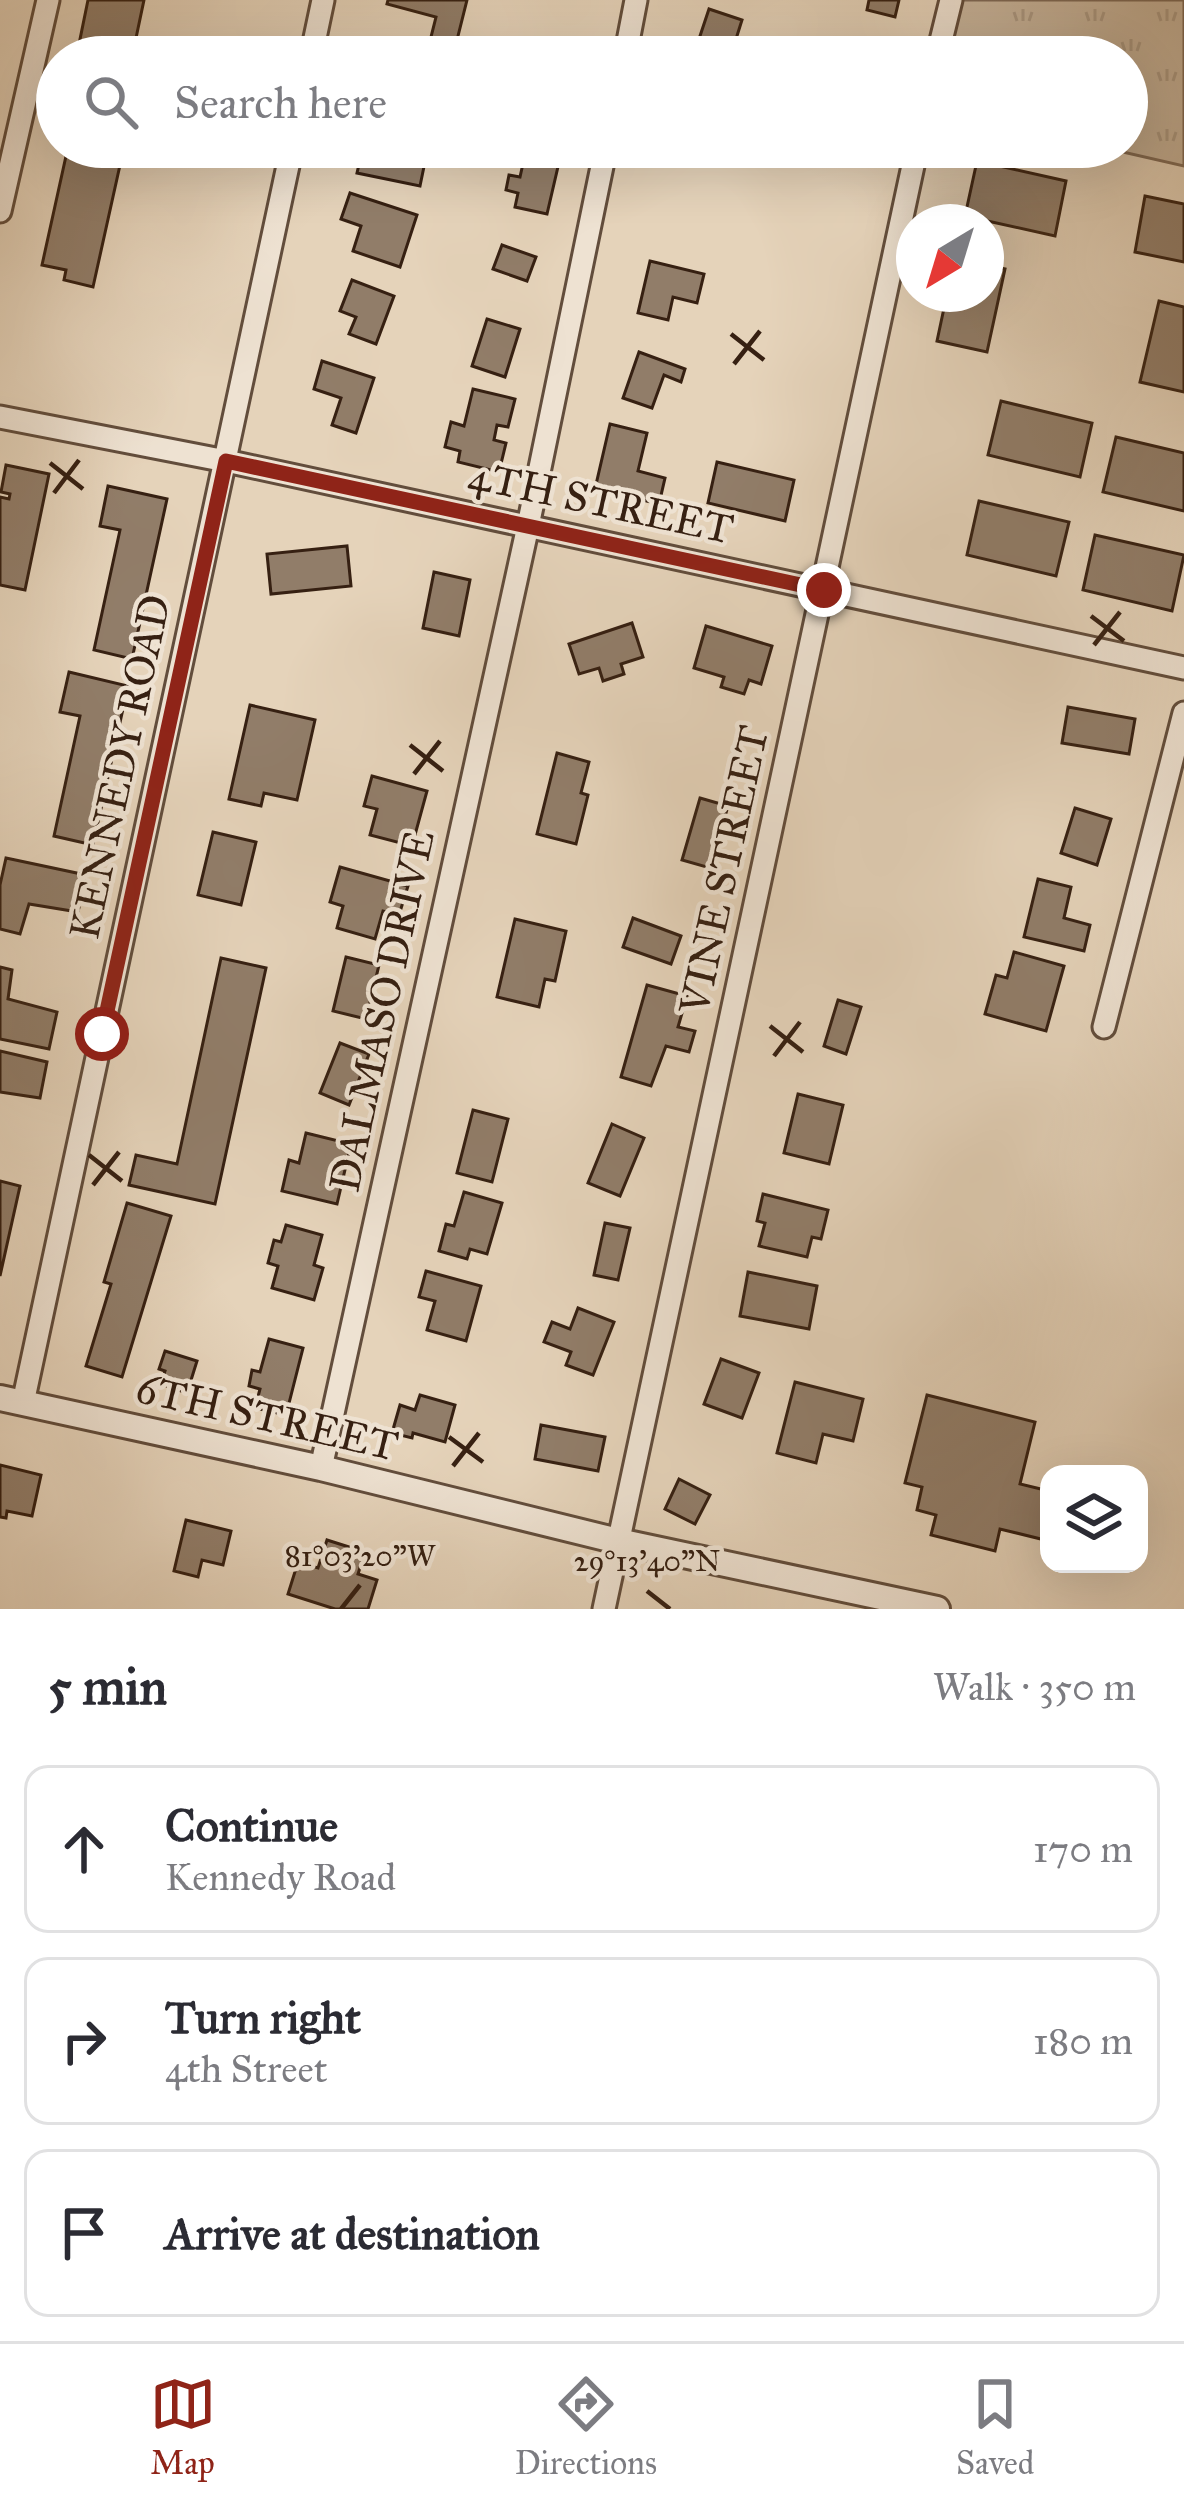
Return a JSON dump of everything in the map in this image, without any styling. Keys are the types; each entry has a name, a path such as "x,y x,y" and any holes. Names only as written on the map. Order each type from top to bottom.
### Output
{"street":[{"path":"40,36 48,0"},
{"path":"315,36 323,0"},
{"path":"629,36 637,0"},
{"path":"943,36 951,0"},
{"path":"0,211 36,53"},
{"name":"KENNEDY ROAD","path":"11,1400 226,461 288,168"},
{"name":"DALMASO DRIVE","path":"322,1468 602,168"},
{"name":"VINE STREET","path":"604,1609 913,168"},
{"name":"4TH STREET","path":"0,417 226,461 1184,668"},
{"path":"1104,1027 1184,713"},
{"name":"6TH STREET","path":"11,1400 937,1609"}],"green space":[{"path":"951,0 1184,0 1184,166 1148,158 1148,36 942,36"}],"building":[{"path":"88,0 144,0 136,36 81,36"},
{"path":"388,0 467,0 458,36 431,36 436,17 387,4"},
{"path":"869,0 899,0 895,17 867,10"},
{"path":"709,9 742,20 737,36 700,36"},
{"path":"63,168 119,168 93,287 64,280 66,270 42,265"},
{"path":"358,168 424,168 420,186 357,173"},
{"path":"522,168 558,168 547,214 515,207 518,193 506,190 509,175 520,177"},
{"path":"975,168 1008,168 1066,181 1055,236 1004,225 1004,204 968,204"},
{"path":"350,193 417,215 400,267 353,251 361,226 341,219"},
{"path":"1145,196 1184,204 1184,262 1135,252"},
{"path":"502,245 536,257 527,281 493,269"},
{"path":"650,261 704,274 697,303 673,297 668,320 638,313"},
{"path":"352,280 394,296 376,344 349,334 356,317 340,311"},
{"path":"1159,301 1184,307 1184,392 1140,382"},
{"path":"943,312 996,312 987,352 937,341"},
{"path":"487,319 520,329 505,377 472,366"},
{"path":"639,352 685,369 681,382 664,375 652,408 623,398"},
{"path":"322,361 374,378 356,433 332,425 341,398 314,389"},
{"path":"473,389 515,399 508,427 497,425 494,440 506,443 499,472 458,462 460,451 445,447 451,422 464,426"},
{"path":"1001,401 1092,423 1080,477 988,455"},
{"path":"610,424 647,433 638,471 665,478 659,504 595,489"},
{"path":"1116,437 1184,453 1184,511 1103,492"},
{"path":"717,462 794,480 785,521 708,503"},
{"path":"6,465 49,474 25,590 0,585 0,497 9,499 10,494 1,492"},
{"path":"108,486 167,499 132,659 94,650 120,530 100,526"},
{"path":"979,501 1069,522 1056,576 967,555"},
{"path":"1095,535 1184,555 1172,611 1083,590"},
{"path":"347,546 351,586 271,594 267,554"},
{"path":"434,572 470,580 459,636 423,628"},
{"path":"632,623 643,657 621,664 624,674 603,681 599,668 579,674 569,644"},
{"path":"706,626 772,646 761,684 749,680 744,694 721,687 724,677 694,668"},
{"path":"69,672 128,686 93,845 54,836 80,716 60,712"},
{"path":"250,705 315,720 297,800 264,793 261,806 229,799"},
{"path":"1068,707 1135,719 1129,754 1062,743"},
{"path":"557,753 589,762 581,793 588,795 576,844 537,834"},
{"path":"372,776 427,791 412,846 370,835 377,809 364,806"},
{"path":"700,798 728,806 710,868 682,860"},
{"path":"1075,808 1111,819 1097,865 1061,853"},
{"path":"213,832 256,842 241,905 198,895"},
{"path":"6,858 86,875 78,912 29,904 20,934 0,929 0,885"},
{"path":"340,867 408,886 399,915 383,911 375,939 337,928 343,906 330,902"},
{"path":"1038,879 1071,887 1064,918 1090,925 1084,951 1024,937"},
{"path":"633,918 681,936 671,964 623,947"},
{"path":"515,919 566,931 555,981 545,979 539,1007 497,997"},
{"path":"1014,952 1064,966 1046,1031 985,1014 996,975 1007,978"},
{"path":"346,957 379,965 366,1019 333,1011"},
{"path":"221,958 266,968 215,1204 129,1185 136,1155 177,1164"},
{"path":"0,967 12,970 8,999 57,1012 49,1049 0,1039"},
{"path":"647,985 687,996 678,1027 695,1031 689,1052 666,1046 651,1086 621,1077"},
{"path":"838,1000 861,1007 846,1054 824,1046"},
{"path":"340,1043 369,1054 349,1105 320,1093"},
{"path":"0,1051 47,1062 40,1098 0,1092"},
{"path":"798,1094 843,1105 829,1164 784,1153"},
{"path":"473,1110 508,1119 492,1182 457,1173"},
{"path":"612,1124 644,1138 620,1196 588,1183"},
{"path":"306,1133 351,1144 337,1204 282,1191 289,1160 299,1163"},
{"path":"0,1181 20,1186 0,1276"},
{"path":"464,1192 502,1203 487,1254 470,1249 467,1259 439,1251 446,1224 454,1226"},
{"path":"763,1194 828,1210 821,1239 812,1237 807,1257 759,1246 765,1223 757,1221"},
{"path":"127,1203 171,1216 122,1377 86,1366 111,1284 104,1282"},
{"path":"605,1223 630,1228 618,1280 594,1275"},
{"path":"286,1225 322,1235 314,1265 323,1268 314,1300 272,1288 278,1266 268,1263 274,1240 281,1242"},
{"path":"426,1271 481,1286 466,1341 427,1330 435,1301 419,1297"},
{"path":"748,1272 817,1286 809,1329 740,1316"},
{"path":"578,1308 614,1322 593,1375 566,1365 571,1352 544,1342 552,1322 570,1329"},
{"path":"269,1339 303,1348 286,1415 255,1408 260,1389 249,1386 252,1370 260,1372"},
{"path":"165,1351 197,1361 187,1393 161,1384 165,1371 159,1369"},
{"path":"721,1359 759,1373 742,1418 704,1404"},
{"path":"795,1382 863,1399 853,1441 823,1434 816,1463 777,1453"},
{"path":"420,1395 455,1405 445,1442 392,1433 400,1405 415,1410"},
{"path":"927,1395 1035,1422 1020,1484 1040,1489 1040,1539 1000,1529 995,1551 931,1535 936,1515 917,1510 922,1487 905,1483"},
{"path":"541,1425 605,1437 598,1471 535,1459"},
{"path":"0,1465 41,1475 32,1516 7,1511 6,1518 0,1517"},
{"path":"679,1479 710,1495 695,1524 665,1509"},
{"path":"186,1520 231,1531 223,1565 202,1560 198,1577 174,1571"},
{"path":"327,1540 365,1552 358,1574 377,1580 368,1609 335,1609 288,1594 298,1562 318,1568"}],"route":[{"path":"102,1034 226,461 824,590"}]}
